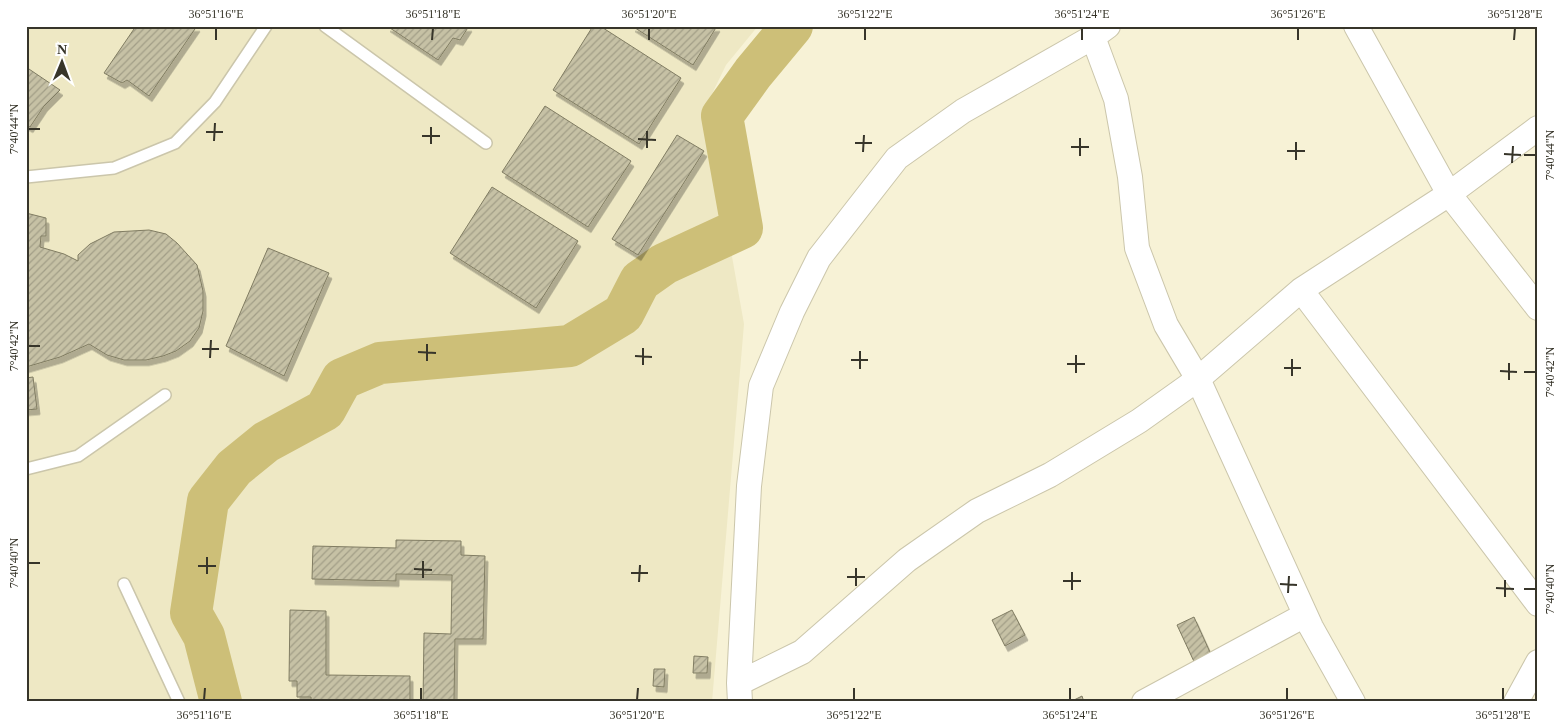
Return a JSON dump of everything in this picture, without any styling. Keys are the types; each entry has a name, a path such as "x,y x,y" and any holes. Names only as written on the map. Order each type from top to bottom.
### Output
{"street":[{"path":"1358,27 1449,194 1538,308"},
{"path":"740,693 749,486 761,386 792,312 818,258 897,158 963,111 1100,32 1116,99 1130,177 1137,248 1166,325 1198,380 1306,615 1353,702"},
{"path":"740,693 802,652 907,560 977,511 1050,474 1139,421 1198,380 1301,290 1449,194 1538,128"},
{"path":"1301,290 1538,604"},
{"path":"1144,702 1306,615"},
{"path":"1516,702 1538,662"}],"lane":[{"path":"26,177 114,168 175,143 215,102 266,26"},
{"path":"325,26 486,143"},
{"path":"26,469 78,456 165,395"},
{"path":"124,584 179,702"}],"shaded area":[{"path":"26,26 758,26 726,65 710,98 709,127 744,324 712,702 26,702"}],"building":[{"path":"136,26 197,26 149,96 127,80 122,83 104,73"},
{"path":"387,26 469,26 460,40 453,38 438,60"},
{"path":"593,26 600,26 681,78 639,144 553,90"},
{"path":"632,26 717,26 693,65"},
{"path":"26,67 60,90 44,106 30,127 26,125"},
{"path":"545,106 631,161 588,227 502,172"},
{"path":"677,135 704,151 638,255 612,239"},
{"path":"492,187 578,241 536,308 450,253"},
{"path":"26,213 46,218 46,236 41,236 40,247 64,254 78,261 78,255 90,244 114,232 149,230 166,234 197,265 203,291 203,311 199,328 190,341 176,351 146,360 124,360 107,355 89,344 60,357 26,367"},
{"path":"268,248 329,273 284,376 226,346"},
{"path":"33,377 37,409 26,410 26,378"},
{"path":"396,540 461,541 461,555 485,556 483,639 455,639 454,702 423,702 424,633 451,634 452,575 396,574 396,581 312,579 313,546 396,548"},
{"path":"290,610 326,611 326,675 410,676 410,702 311,702 311,697 297,697 297,681 289,681"},
{"path":"1012,610 1025,635 1005,646 992,620"},
{"path":"1194,617 1214,661 1197,668 1177,625"},
{"path":"694,656 708,657 707,673 693,673"},
{"path":"654,669 665,669 664,687 653,686"},
{"path":"1082,696 1084,702 1070,702"}],"waterway":[{"path":"221,702 204,636 191,613 208,501 234,468 266,442 325,410 342,379 380,363 570,346 623,314 640,281 664,264 742,228 722,116 753,73 792,26"}]}
